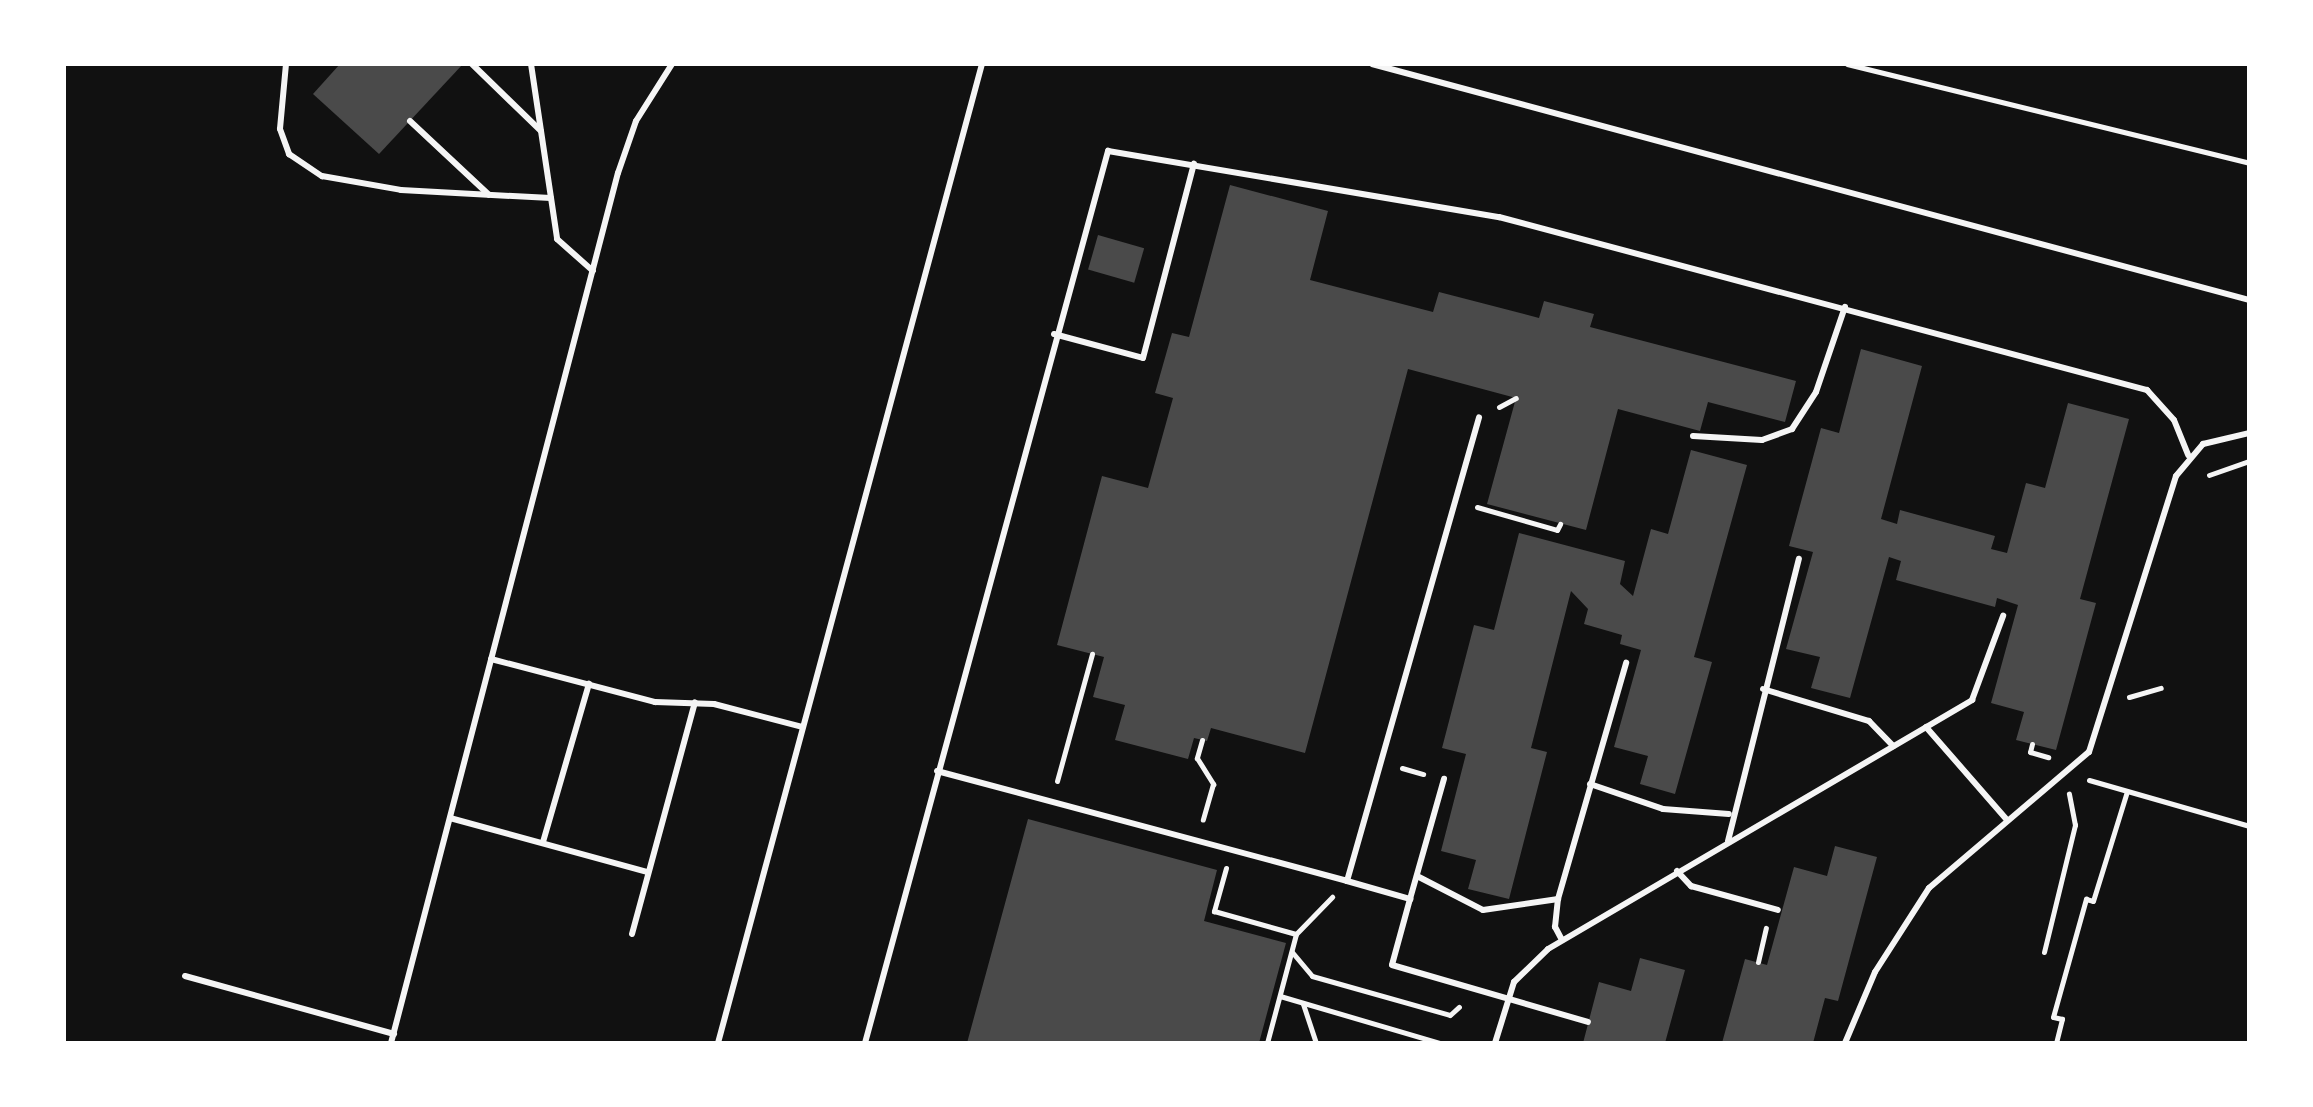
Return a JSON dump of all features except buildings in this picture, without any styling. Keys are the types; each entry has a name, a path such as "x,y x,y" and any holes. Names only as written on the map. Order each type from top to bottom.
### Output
{"lane":[{"path":"286,64 280,129 289,154 303,165 347,183 551,198"},
{"path":"472,64 541,131"},
{"path":"531,64 557,239 593,271"},
{"path":"391,1043 593,271 636,121 672,64"},
{"path":"718,1043 982,64"},
{"path":"1372,64 2249,300"},
{"path":"410,121 489,195"},
{"path":"865,1043 1104,155 1116,149 1499,217 2147,390 2174,420 2188,455 2102,720 2070,774 1949,868 1899,928 1845,1043"},
{"path":"1054,334 1143,358 1194,164"},
{"path":"1693,436 1762,440 1792,429 1816,392 1845,307"},
{"path":"1347,881 1479,417"},
{"path":"2188,455 2226,435 2249,433"},
{"path":"1728,841 1729,814 1799,559"},
{"path":"1495,1043 1507,999 1529,965 1562,940 1926,727 1979,689 2003,616"},
{"path":"491,659 655,702 695,702 802,727"},
{"path":"1562,940 1555,927 1558,899 1626,663"},
{"path":"543,842 589,684"},
{"path":"1763,689 1869,721 1893,746"},
{"path":"632,934 695,702"},
{"path":"1926,727 2007,820"},
{"path":"937,771 1410,899"},
{"path":"1444,779 1392,965 1588,1022"},
{"path":"1590,784 1663,809 1729,814"},
{"path":"450,818 648,872"},
{"path":"1677,871 1691,886 1774,908"},
{"path":"1417,876 1483,910 1558,899"},
{"path":"185,976 394,1034"}],"path":[{"path":"1847,64 2249,163"},
{"path":"1455,502 1557,530 1560,524"},
{"path":"1052,800 1092,654"},
{"path":"1198,840 1213,784 1197,758 1202,740"},
{"path":"2070,774 2249,826"},
{"path":"2044,952 2075,825 2060,781"},
{"path":"2056,1043 2062,1019 2053,1017 2078,929 2127,791"},
{"path":"1214,864 1227,867 1214,911 1296,934"},
{"path":"1267,1043 1296,934 1347,881"},
{"path":"1758,962 1774,908"},
{"path":"1292,952 1312,976 1450,1015 1477,990"},
{"path":"1279,996 1440,1043"},
{"path":"1303,1003 1316,1043"}]}
